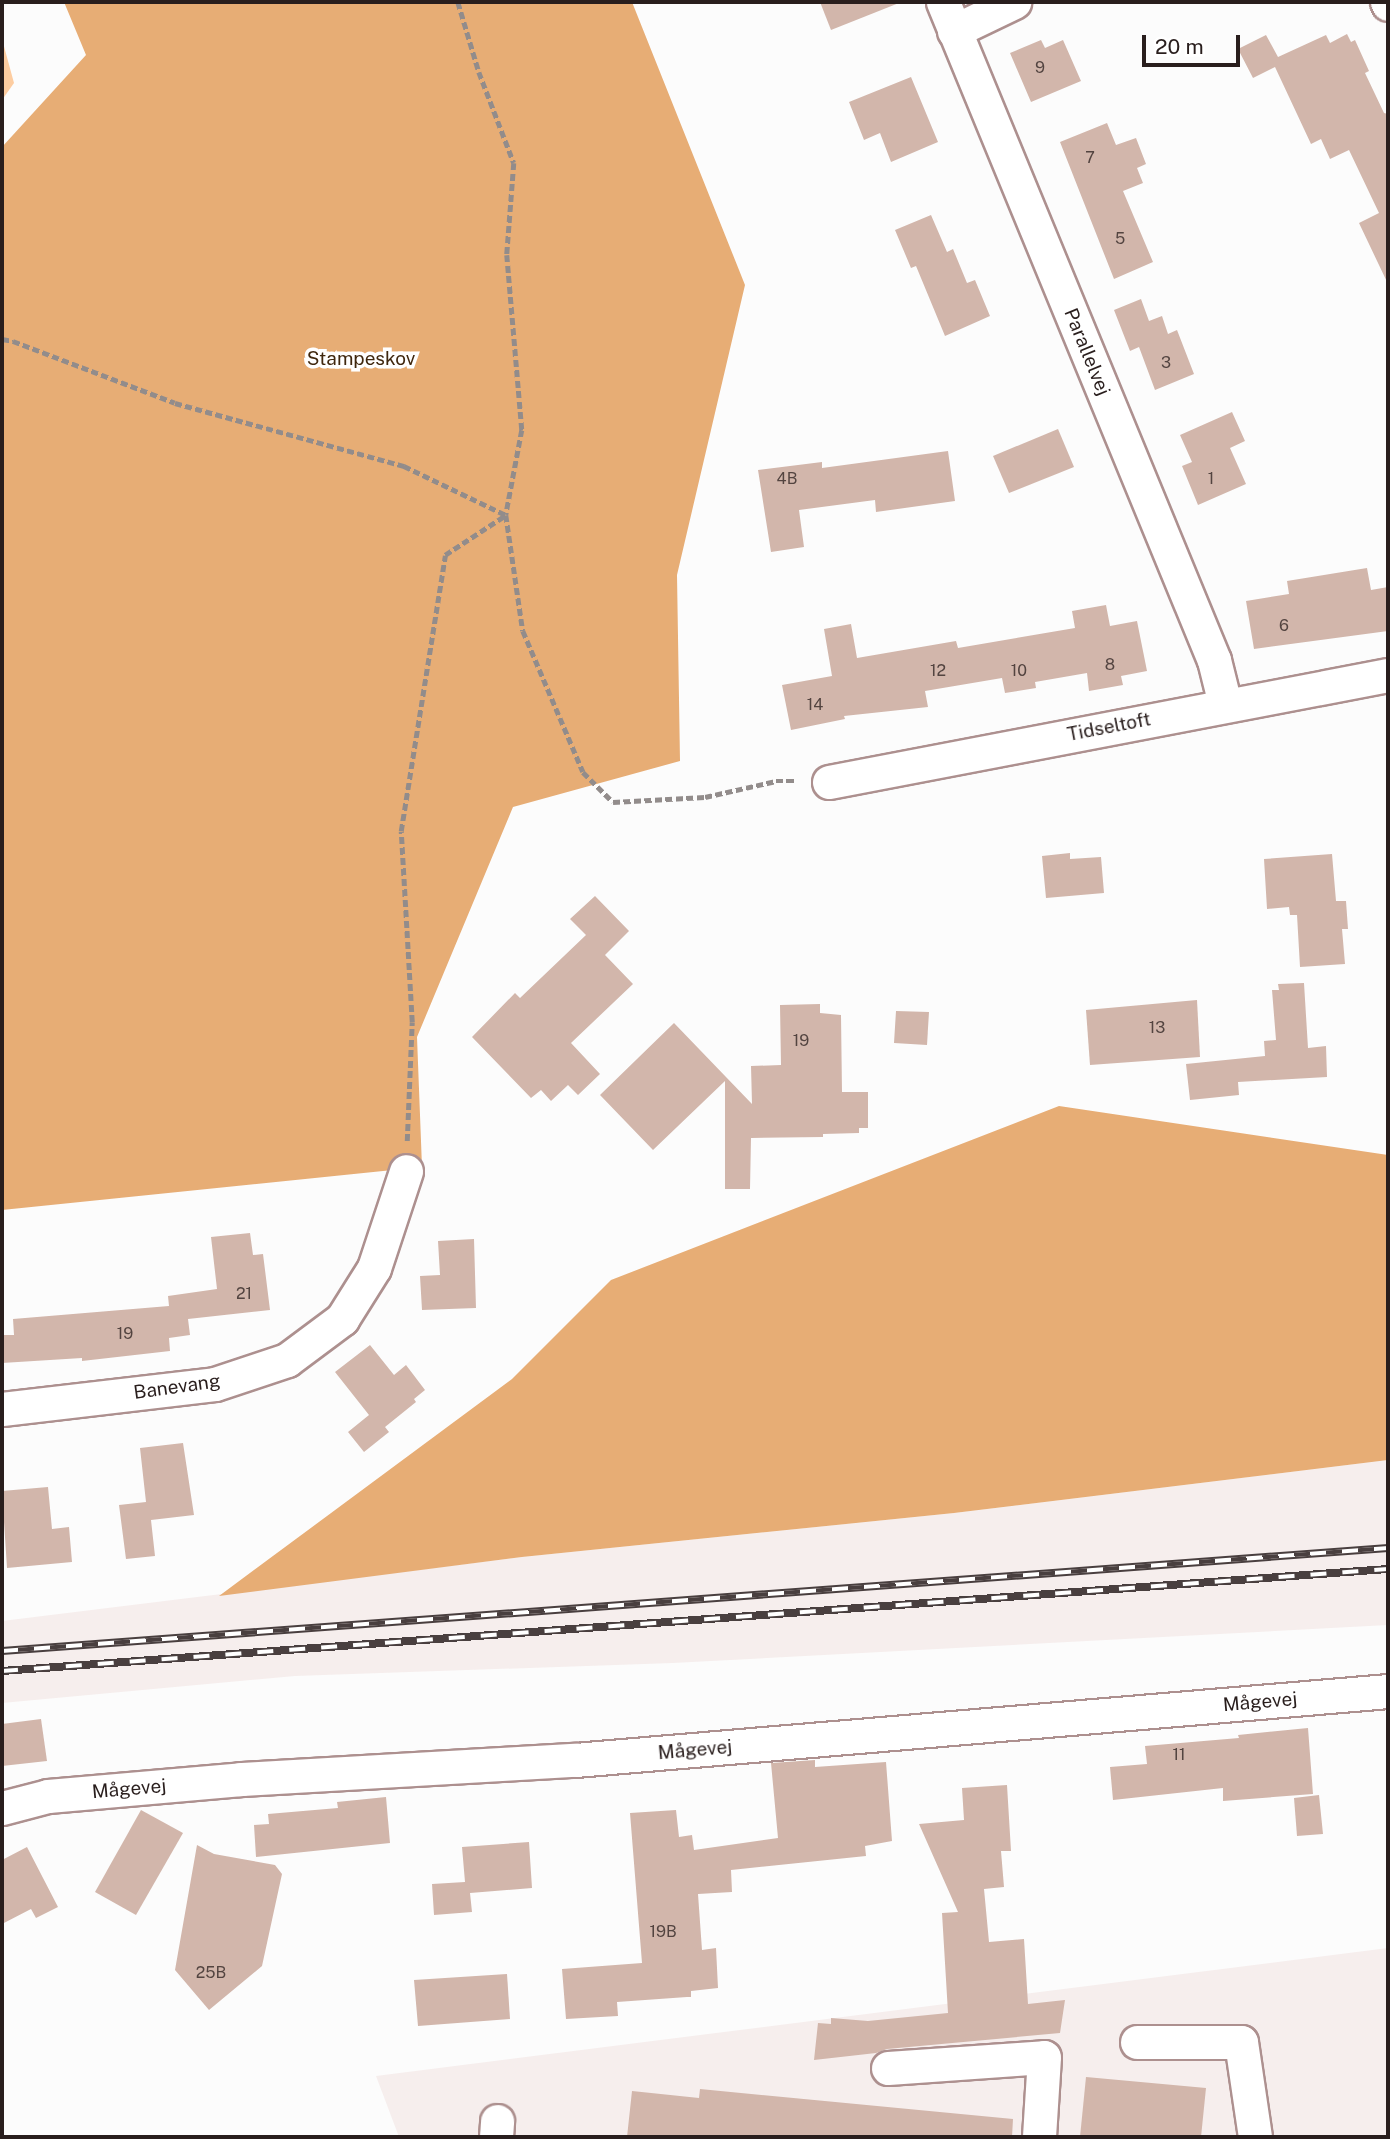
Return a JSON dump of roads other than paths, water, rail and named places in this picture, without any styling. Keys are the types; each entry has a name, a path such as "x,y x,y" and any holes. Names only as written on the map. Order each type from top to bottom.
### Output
{"street":[{"path":"948,16 1014,2"},
{"name":"Parallelvej","path":"948,16 1214,660 1225,704"},
{"name":"Tidseltoft","path":"830,782 1225,704 1388,675"},
{"name":"Banevang","path":"2,1409 215,1384 287,1360 342,1319 374,1268 406,1171"},
{"name":"Mågevej","path":"2,1808 48,1796 241,1779 575,1760 1388,1691"},
{"path":"1137,2042 1241,2042 1255,2137"},
{"path":"888,2068 1044,2057 1039,2137"}],"railway":[{"path":"2,1651 1388,1548"},
{"path":"2,1671 1388,1569"}],"park label":[{"name":"Stampeskov","path":"361,359"}]}
